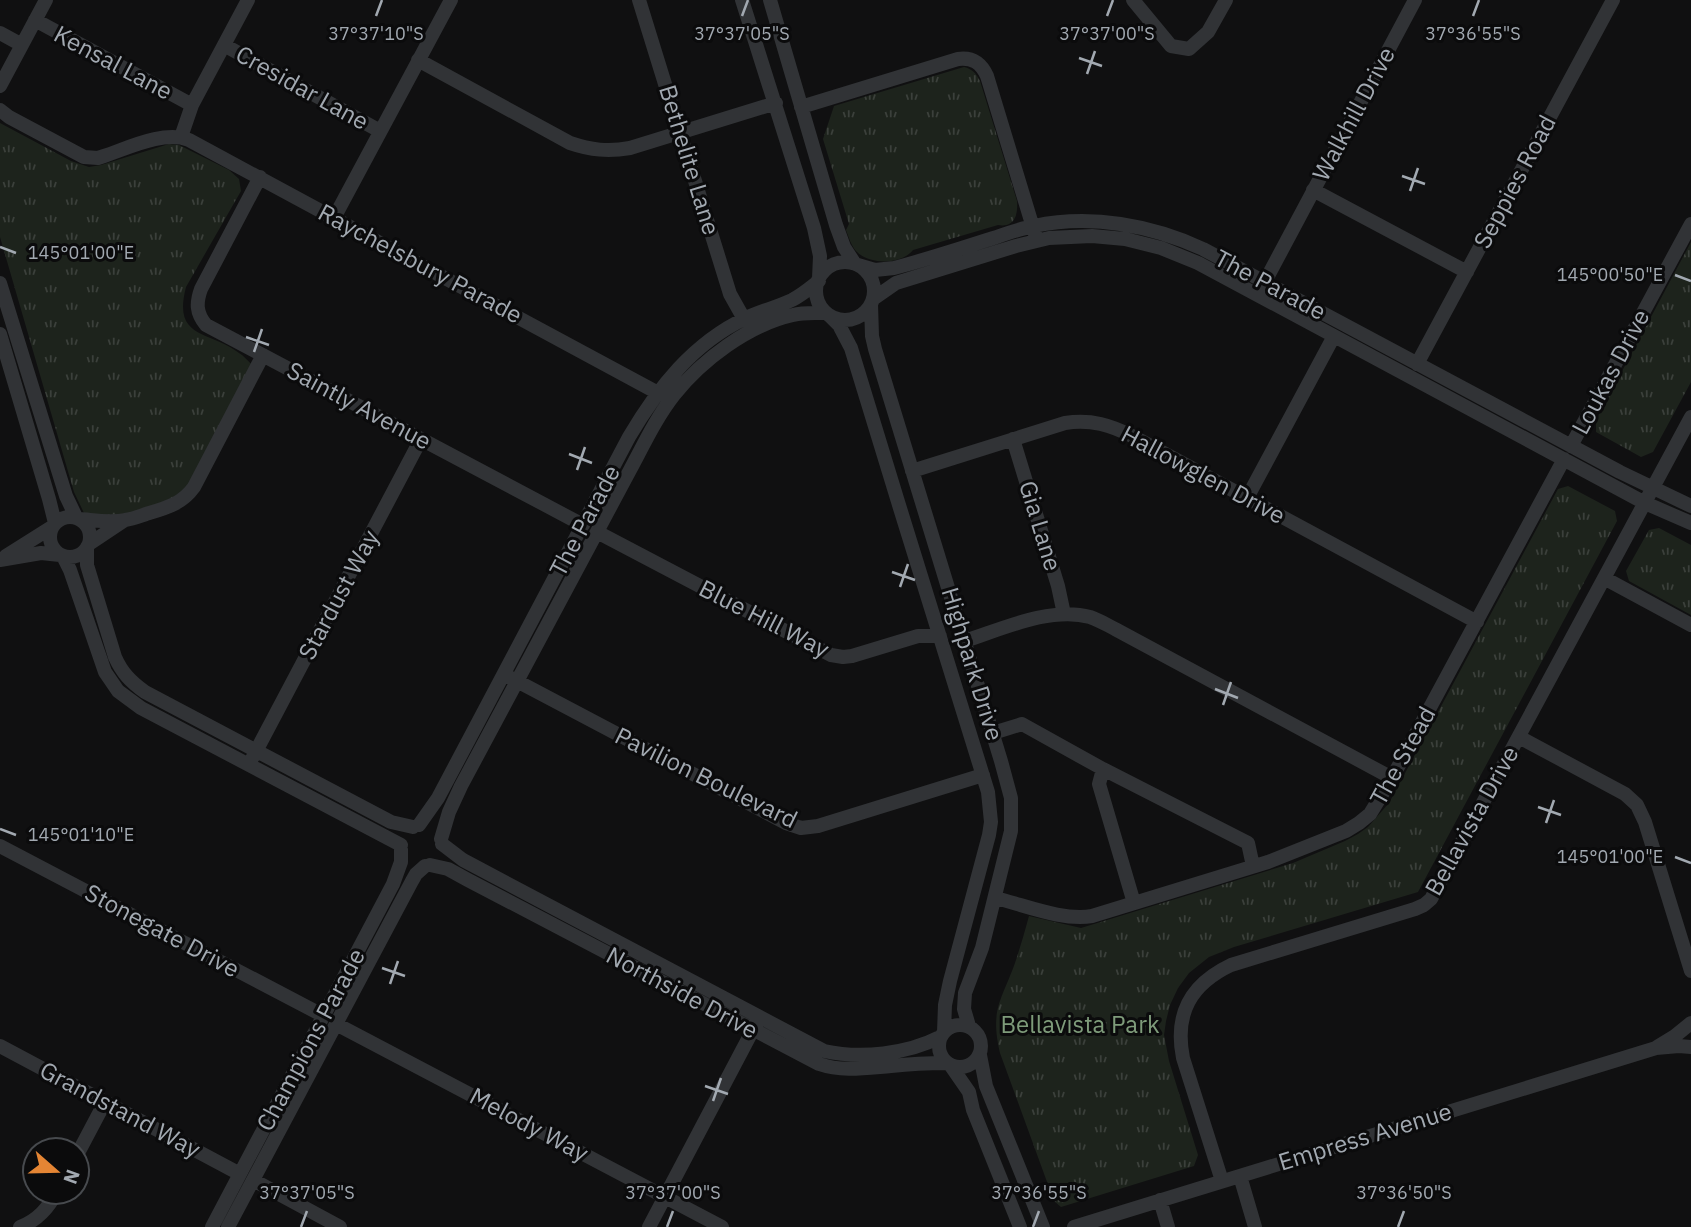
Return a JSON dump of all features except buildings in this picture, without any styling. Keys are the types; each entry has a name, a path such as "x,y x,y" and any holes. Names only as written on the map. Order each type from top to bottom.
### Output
{"street":[{"path":"0,86 46,0"},
{"path":"0,110 85,157 98,158 165,137 181,137 192,105 248,0"},
{"path":"334,218 451,0"},
{"name":"Bethelite Lane","path":"639,0 730,294 744,319"},
{"path":"742,0 818,240 820,256 817,298 820,306 839,320 849,320 866,312 872,301 872,279 856,265 847,262 831,266 819,280"},
{"path":"770,0 836,225 844,247 856,265"},
{"path":"1133,0 1171,46 1189,49 1209,32 1226,0"},
{"name":"Walkhill Drive","path":"1261,288 1415,0"},
{"name":"Seppies Road","path":"1417,364 1613,0"},
{"name":"Kensal Lane","path":"35,20 192,105"},
{"path":"0,33 22,45"},
{"name":"Cresidar Lane","path":"224,45 380,131"},
{"path":"801,107 958,59 978,62 987,76 1036,242"},
{"path":"418,60 570,143 594,150 631,148 776,103"},
{"name":"Raychelsbury Parade","path":"181,137 260,177 658,393"},
{"name":"Saintly Avenue","path":"260,177 197,300 206,325 583,525"},
{"name":"Walkhill Drive","path":"1313,190 1467,272"},
{"name":"The Parade","path":"856,265 875,270 894,268 1033,226 1080,222 1136,226 1185,241 1334,336 1645,503 1691,523"},
{"name":"Loukas Drive","path":"1572,446 1691,224"},
{"name":"The Parade","path":"872,301 896,283 1036,242 1068,236 1092,236 1142,243 1261,288 1417,364 1620,472 1691,506"},
{"name":"The Parade","path":"416,826 439,799 629,437 658,393 676,370 719,334 744,319 792,300 819,280"},
{"path":"0,283 66,496 90,533 88,565 121,671 145,692 391,822 433,828 442,842 438,858 428,865 410,863 405,859 401,847 404,834 416,826"},
{"name":"Highpark Drive","path":"872,301 874,349 1009,786 1012,831 982,948 965,993 964,1009 969,1026"},
{"name":"The Parade","path":"442,842 449,812 661,414 702,366 734,341 795,314 828,314"},
{"name":"Highpark Drive","path":"828,314 839,325 852,348 988,792 990,829 950,981 942,1035"},
{"path":"0,334 49,499 53,525 50,543 70,570 105,672 118,691 141,708 401,847"},
{"path":"1247,498 1334,336"},
{"path":"1,559 66,517 100,521 125,520 170,506 189,495 263,355"},
{"name":"Bellavista Drive","path":"1222,1181 1181,1043 1182,1016 1188,1002 1206,979 1231,965 1424,905 1436,891 1691,417"},
{"name":"Hallowglen Drive","path":"912,471 1065,423 1086,421 1104,424 1118,429 1477,622"},
{"name":"Stardust Way","path":"249,765 421,439"},
{"name":"Gia Lane","path":"1013,439 1064,614"},
{"name":"The Stead","path":"995,898 1074,917 1092,916 1295,852 1359,823 1379,802 1564,460"},
{"path":"1,559 41,553 77,556 125,520"},
{"name":"Blue Hill Way","path":"597,532 831,655 852,656 918,636 940,636"},
{"path":"1604,578 1691,625"},
{"path":"965,641 1044,617 1064,614 1090,617 1392,778"},
{"name":"Pavilion Boulevard","path":"504,674 786,823 801,828 983,775"},
{"path":"993,733 1021,724 1248,843 1254,866"},
{"path":"1519,737 1625,794 1637,805 1645,822 1691,971"},
{"path":"1103,768 1099,783 1134,903"},
{"name":"Northside Drive","path":"442,842 463,860 824,1051 854,1054 909,1049 924,1045 942,1035"},
{"name":"Stonegate Drive","path":"0,846 330,1020"},
{"name":"Champions Parade","path":"330,1020 393,884 401,862 401,847"},
{"name":"Northside Drive","path":"428,865 448,869 807,1059 829,1068 949,1064"},
{"name":"Champions Parade","path":"212,1227 246,1177 330,1020 416,874 428,865"},
{"path":"649,1227 760,1017"},
{"name":"Melody Way","path":"330,1020 722,1227"},
{"path":"1691,1023 1691,1039"},
{"name":"Empress Avenue","path":"1656,1048 1691,1023"},
{"path":"1020,1227 974,1110 970,1092 939,1051 938,1044 942,1035 955,1025 969,1026 979,1035 986,1086 1043,1227"},
{"name":"Grandstand Way","path":"0,1046 340,1227"},
{"name":"Empress Avenue","path":"1074,1227 1656,1048 1691,1048"},
{"path":"949,1064 964,1067 976,1061 980,1055"},
{"path":"87,1136 105,1102"},
{"path":"1240,1176 1255,1227"},
{"name":"Champions Parade","path":"228,1227 246,1177"},
{"path":"1160,1200 1168,1227"},
{"path":"20,1227 30,1223 48,1206"}],"green space":[{"path":"964,67 973,72 980,81 1017,201 1014,219 1008,224 913,250 893,261 877,261 862,256 856,251 846,230 849,224 823,139 834,106"},
{"path":"0,123 71,161 89,167 169,144 179,145 229,170 239,179 241,191 186,287 183,304 184,316 189,325 228,346 252,365 188,487 173,501 115,517 84,513 74,492 0,237"},
{"path":"1691,242 1691,382 1653,452 1641,457 1596,432 1596,420"},
{"name":"Bellavista Park","path":"1568,486 1615,511 1617,521 1418,892 1234,947 1209,957 1189,973 1170,1005 1164,1035 1169,1061 1198,1155 1194,1166 1061,1207 1054,1201 1000,1053 997,1038 998,1006 1029,916 1081,928 1293,863 1345,841 1368,827 1389,803 1558,489"},
{"path":"1659,528 1691,545 1691,615 1629,581 1626,571 1649,530"}]}
